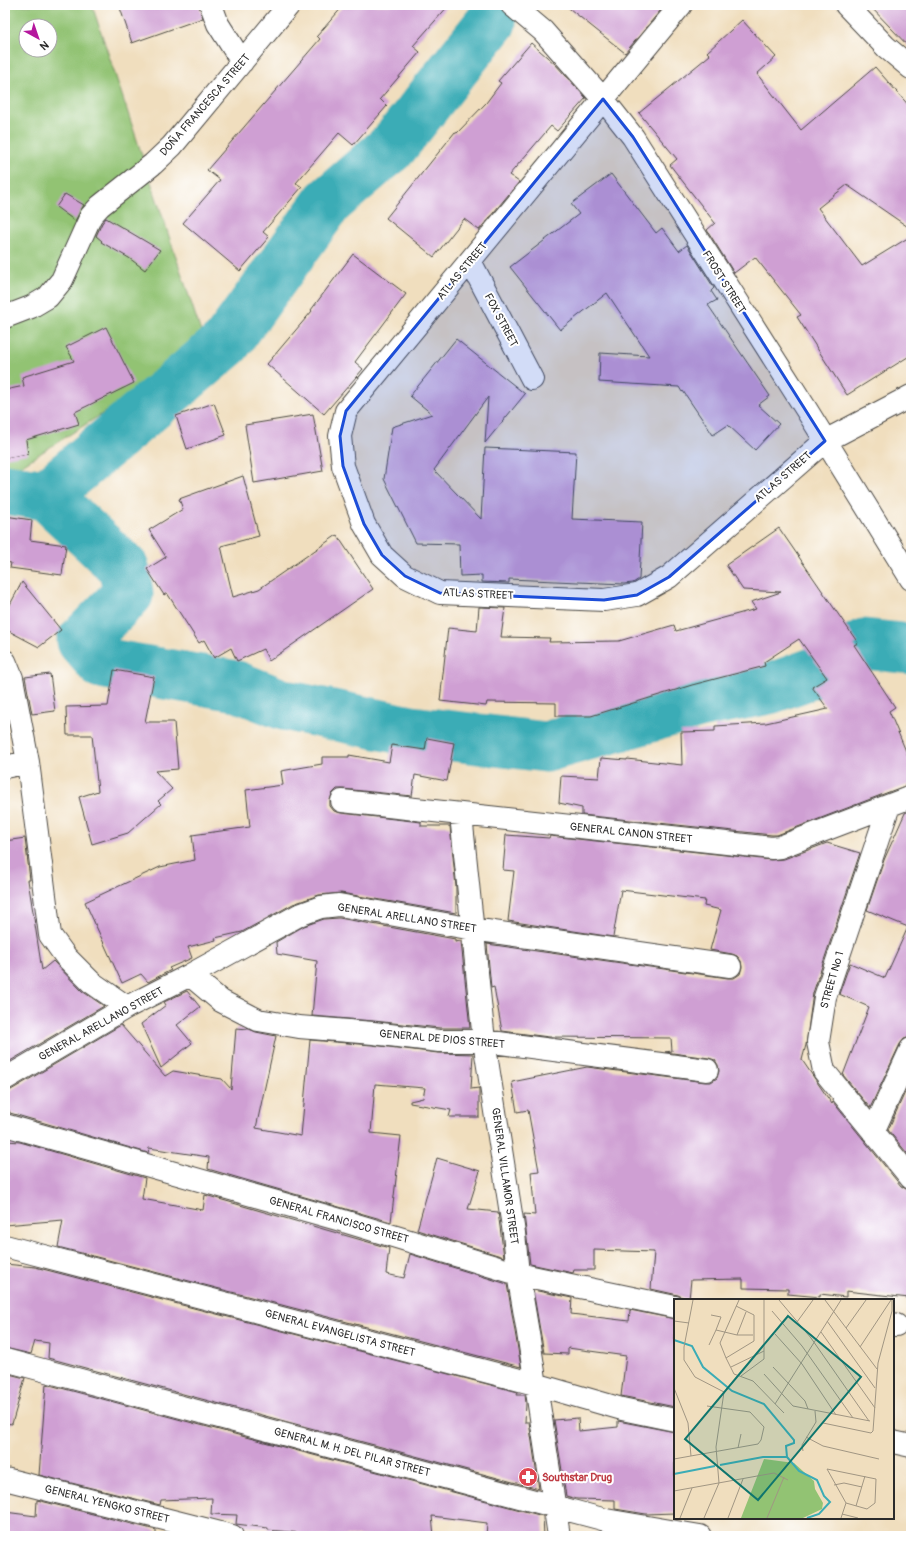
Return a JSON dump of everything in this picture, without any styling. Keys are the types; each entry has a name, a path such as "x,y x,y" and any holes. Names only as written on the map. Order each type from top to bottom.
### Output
{"street":[{"path":"211,5 218,24 242,62"},
{"name":"DOÑA FRANCESCA STREET","path":"5,317 31,307 48,297 62,280 91,216 100,206 153,164 172,146 289,5"},
{"name":"FROST STREET","path":"512,5 543,31 604,99 633,137 911,579"},
{"name":"ATLAS STREET","path":"681,5 346,411 340,436 343,466 364,524 382,555 405,576 440,593 604,600 637,595 669,577 825,441 911,396"},
{"path":"846,5 886,47 911,68"},
{"name":"FOX STREET","path":"470,261 532,379"},
{"path":"5,661 12,678 28,762 50,935 66,957 91,982 127,1007"},
{"path":"5,767 28,762"},
{"name":"GENERAL CANON STREET","path":"342,801 461,815 780,848 911,797"},
{"name":"STREET № 1","path":"889,806 825,997 818,1042 824,1071 911,1178"},
{"name":"GENERAL VILLAMOR STREET","path":"461,815 484,1041 513,1226 518,1274 558,1536"},
{"name":"GENERAL ARELLANO STREET","path":"5,1079 127,1007 190,975 299,915 327,906 339,905 473,929 730,966"},
{"name":"GENERAL DE DIOS STREET","path":"190,975 221,1001 258,1020 299,1027 373,1033 439,1041 484,1041 707,1070"},
{"path":"874,1132 911,1049"},
{"name":"GENERAL FRANCISCO STREET","path":"5,1125 330,1217 518,1274 674,1307"},
{"name":"GENERAL EVANGELISTA STREET","path":"5,1246 535,1384 622,1409 674,1420"},
{"name":"GENERAL M. H. DEL PILAR STREET","path":"5,1360 606,1520 700,1536"},
{"path":"894,1442 911,1446"},
{"name":"GENERAL YENGKO STREET","path":"5,1479 232,1536"}],"highlighted area":[{"path":"603,99 633,137 825,441 669,577 637,595 604,600 440,593 405,576 382,555 364,524 343,466 340,436 346,411"}],"green space":[{"path":"5,5 92,5 205,344 105,412 5,476"}],"building":[{"path":"119,5 199,5 203,18 132,43"},
{"path":"344,5 449,5 413,46 420,52 380,99 387,106 353,145 339,133 296,183 302,187 263,232 269,237 240,271 183,223 220,180 207,170 320,39 317,36"},
{"path":"565,5 665,5 625,53"},
{"path":"869,5 911,5 911,49"},
{"path":"742,20 776,57 757,74 801,130 875,67 911,108 911,229 847,185 818,208 862,266 911,236 911,355 847,395 797,317 801,315 755,257 734,273 707,230 715,223 670,165 677,159 639,113 710,55 707,52"},
{"path":"531,43 555,64 586,98 557,131 551,126 509,175 519,182 479,230 464,219 434,257 386,218 455,132 457,133 486,103 501,83 498,81"},
{"path":"611,174 656,233 662,228 679,251 687,245 714,288 711,291 717,300 708,305 770,396 758,405 779,424 755,450 728,425 713,435 679,387 599,382 600,353 649,356 607,293 560,330 510,267 579,214 571,204"},
{"path":"65,194 84,205 75,221 56,207"},
{"path":"106,218 160,250 145,270 129,258 101,242 102,241 96,236"},
{"path":"353,254 406,294 355,362 363,369 324,414 267,364 312,311 311,310"},
{"path":"106,327 134,383 75,412 79,424 26,440 28,454 5,458 5,390 24,386 22,377 74,361 66,347"},
{"path":"456,339 525,394 485,443 488,397 434,470 481,519 485,448 576,452 572,519 642,522 639,579 633,583 624,584 509,579 509,583 482,582 482,575 460,576 459,544 416,543 384,479 392,427 432,414 410,396"},
{"path":"214,403 226,435 187,449 176,416"},
{"path":"313,414 323,471 254,483 245,425"},
{"path":"243,476 259,536 221,546 233,597 259,589 337,535 373,589 269,661 263,649 237,661 231,648 214,658 204,640 199,643 167,593 164,595 147,569 166,557 149,530 183,509 179,499"},
{"path":"5,516 32,520 30,540 66,545 62,575 10,568 11,563 5,562"},
{"path":"779,528 858,643 854,645 895,707 889,711 911,763 911,785 907,785 777,835 582,815 582,808 559,803 561,776 599,778 601,758 627,759 682,765 681,732 715,731 715,726 766,723 828,709 812,687 827,678 799,639 764,662 765,666 692,685 591,716 556,716 556,703 487,702 486,706 440,701 448,628 477,631 479,607 505,608 501,637 550,638 549,642 619,641 674,625 676,631 756,609 751,602 781,592 743,590 726,565"},
{"path":"22,582 61,630 39,647 5,629 5,614"},
{"path":"114,670 154,677 145,722 174,722 178,769 155,771 172,789 158,801 161,804 128,833 92,844 79,797 98,791 92,735 67,735 66,707 108,706"},
{"path":"50,674 55,711 32,714 25,677"},
{"path":"427,738 454,743 447,781 415,775 412,796 337,789 332,794 330,806 334,811 341,813 421,822 421,826 450,826 456,887 456,913 341,893 319,895 293,904 242,932 215,938 216,940 188,947 192,958 169,968 171,970 148,982 141,974 122,983 85,902 160,867 195,860 192,835 250,827 246,790 283,785 281,771 322,764 322,757 349,757 349,755 389,762 392,745 425,750"},
{"path":"911,810 911,1037 904,1039 900,1044 870,1108 843,1075 869,1007 839,994 850,963 885,978 908,927 867,910 884,860 905,813"},
{"path":"506,835 549,838 550,836 771,860 784,859 827,843 860,853 813,993 806,1045 802,1060 832,1104 833,1102 901,1186 911,1190 911,1271 909,1269 909,1298 846,1291 846,1297 820,1294 820,1297 788,1294 788,1289 743,1288 743,1279 691,1280 689,1299 651,1289 654,1252 594,1250 594,1270 574,1270 573,1273 530,1264 524,1214 535,1215 531,1172 539,1171 528,1110 517,1112 512,1082 587,1067 705,1082 711,1082 717,1078 719,1071 715,1060 665,1052 672,1051 671,1038 549,1037 502,1031 494,987 491,988 487,944 728,978 734,978 740,974 742,967 741,961 737,956 710,950 721,910 704,906 705,900 621,890 613,937 508,921 514,871 503,870"},
{"path":"25,838 30,880 28,880 42,970 53,961 82,991 104,1006 5,1064 5,841"},
{"path":"339,918 455,939 455,942 461,941 470,1028 440,1028 312,1016 317,961 277,954 276,942 304,926 324,919"},
{"path":"187,991 200,1007 177,1025 192,1043 161,1068 141,1024 166,1005 164,1002"},
{"path":"121,1025 165,1076 173,1071 222,1079 231,1089 236,1028 249,1029 276,1036 256,1128 301,1136 310,1040 372,1045 438,1053 473,1054 471,1089 479,1088 479,1117 449,1117 451,1110 410,1103 410,1101 423,1098 425,1088 375,1084 371,1133 401,1136 391,1222 208,1169 209,1157 149,1148 148,1153 10,1113 5,1101 5,1091 11,1090"},
{"path":"911,1079 911,1158 888,1130"},
{"path":"7,1141 20,1142 145,1178 142,1199 203,1210 205,1195 389,1248 386,1274 404,1278 410,1254 507,1284 521,1367 58,1247 63,1220 5,1225 5,1170"},
{"path":"437,1158 480,1171 468,1209 498,1212 504,1257 417,1230"},
{"path":"5,1264 35,1267 518,1392 517,1395 525,1395 525,1422 529,1422 539,1489 48,1358 49,1343 35,1341 31,1354 5,1348"},
{"path":"533,1290 572,1298 571,1314 629,1321 630,1310 674,1319 674,1407 621,1396 626,1356 568,1348 568,1354 544,1353"},
{"path":"5,1373 25,1378 12,1424 5,1423"},
{"path":"46,1384 543,1516 544,1536 486,1536 487,1523 432,1516 434,1536 300,1536 301,1533 268,1530 268,1528 236,1524 237,1515 211,1514 212,1498 161,1500 160,1505 39,1475"},
{"path":"578,1418 579,1431 618,1427 618,1421 674,1432 674,1513 646,1514 615,1509 615,1500 577,1499 566,1496 554,1420"},
{"path":"37,1500 156,1530 156,1536 5,1536 5,1512 36,1516"}],"waterway":[{"path":"46,495 226,343 328,202 393,146 491,22"},
{"path":"5,489 46,495 124,568 128,594 82,641 101,663 236,686 284,705 411,731 546,747 703,702 769,689 824,669 864,644 911,649"}],"place":[{"name":"Southstar Drug","path":"528,1477"}]}
